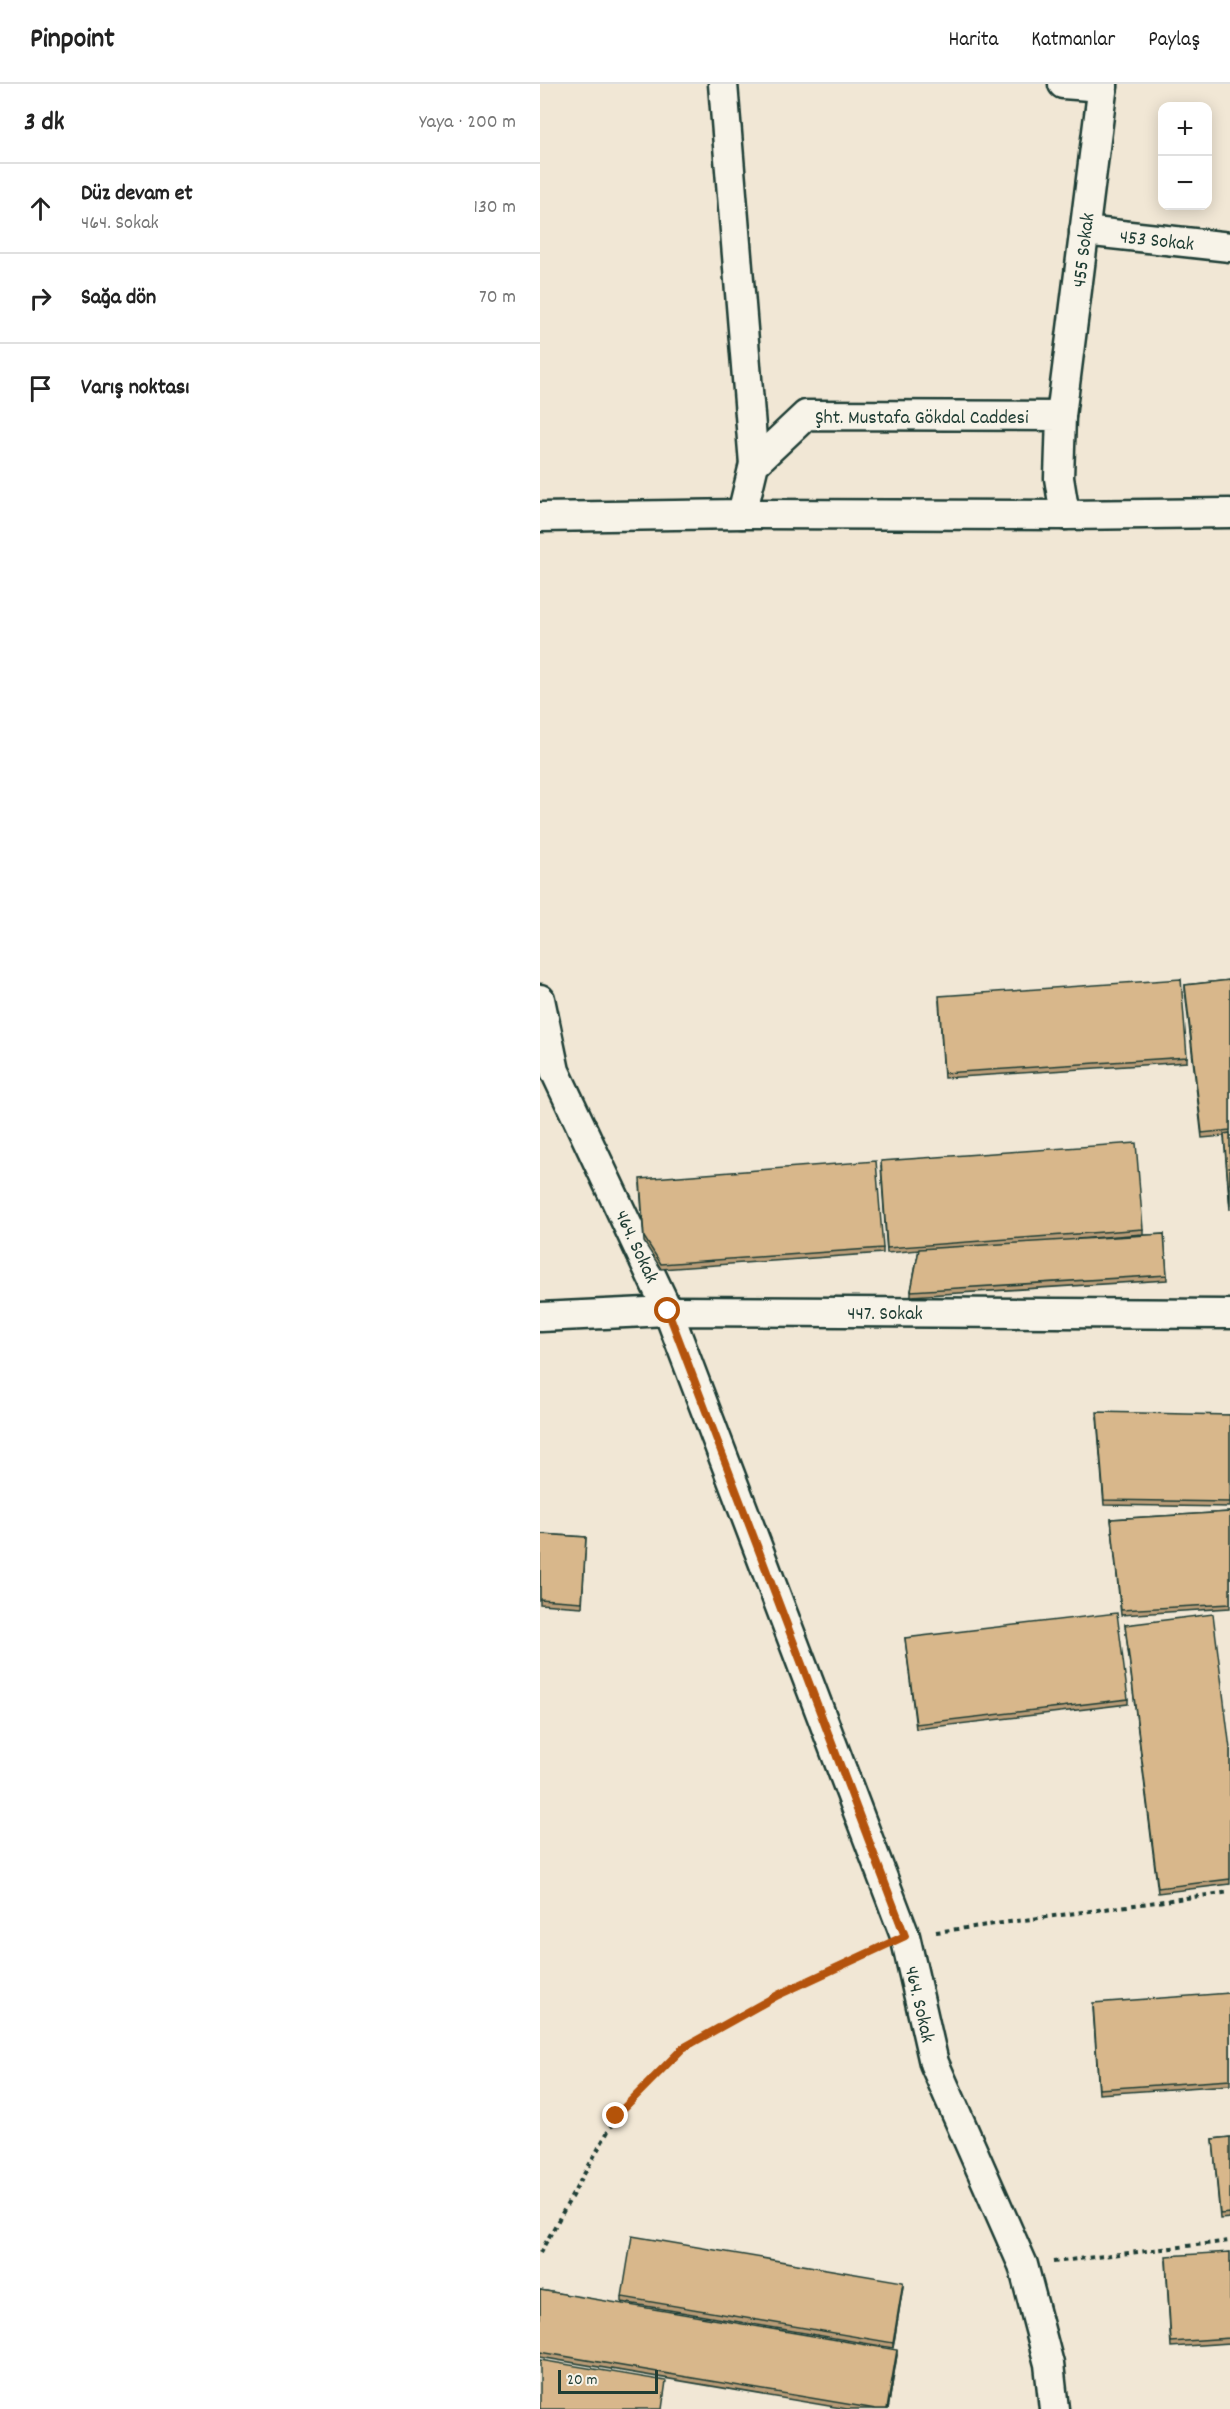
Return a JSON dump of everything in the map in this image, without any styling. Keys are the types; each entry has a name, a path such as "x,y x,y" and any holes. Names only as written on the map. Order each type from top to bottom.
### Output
{"street":[{"path":"723,84 754,464 742,514"},
{"path":"1063,84 1103,86"},
{"name":"455 Sokak","path":"1061,416 1103,86"},
{"name":"453 Sokak","path":"1084,231 1230,247"},
{"name":"Şht. Mustafa Gökdal Caddesi","path":"754,464 806,415 1061,416"},
{"path":"1061,416 1059,478 1065,515"},
{"path":"540,517 742,514 1230,513"},
{"name":"464. Sokak","path":"540,999 555,1071 668,1311 905,1936 934,2063 1023,2265 1049,2364 1054,2409"},
{"name":"447. Sokak","path":"540,1317 668,1311 1230,1314"}],"path":[{"path":"540,2253 616,2116 683,2048 778,1995 905,1936 1230,1892"},
{"path":"1023,2265 1230,2241"}],"building":[{"path":"1181,979 1187,1057 944,1073 939,996"},
{"path":"1230,980 1230,1130 1202,1133 1185,985"},
{"path":"1230,1133 1230,1206 1224,1134"},
{"path":"1136,1143 1143,1229 887,1248 881,1161"},
{"path":"876,1161 883,1248 661,1264 644,1237 640,1179"},
{"path":"1164,1234 1167,1275 911,1291 919,1249"},
{"path":"1097,1412 1230,1415 1230,1502 1104,1500"},
{"path":"1230,1512 1230,1604 1121,1610 1111,1519"},
{"path":"540,1534 586,1537 582,1602 540,1599"},
{"path":"1117,1613 1128,1699 916,1724 905,1638"},
{"path":"1213,1614 1230,1749 1230,1879 1158,1888 1125,1625"},
{"path":"1230,1993 1230,2080 1099,2089 1093,2003"},
{"path":"1230,2137 1230,2213 1220,2214 1213,2139"},
{"path":"632,2236 903,2282 893,2343 622,2297"},
{"path":"1230,2252 1230,2338 1171,2342 1166,2256"},
{"path":"540,2290 897,2350 887,2409 540,2352"},
{"path":"540,2360 666,2381 662,2409 540,2409"}],"route":[{"path":"616,2116 683,2048 778,1995 905,1936 668,1311"}]}
